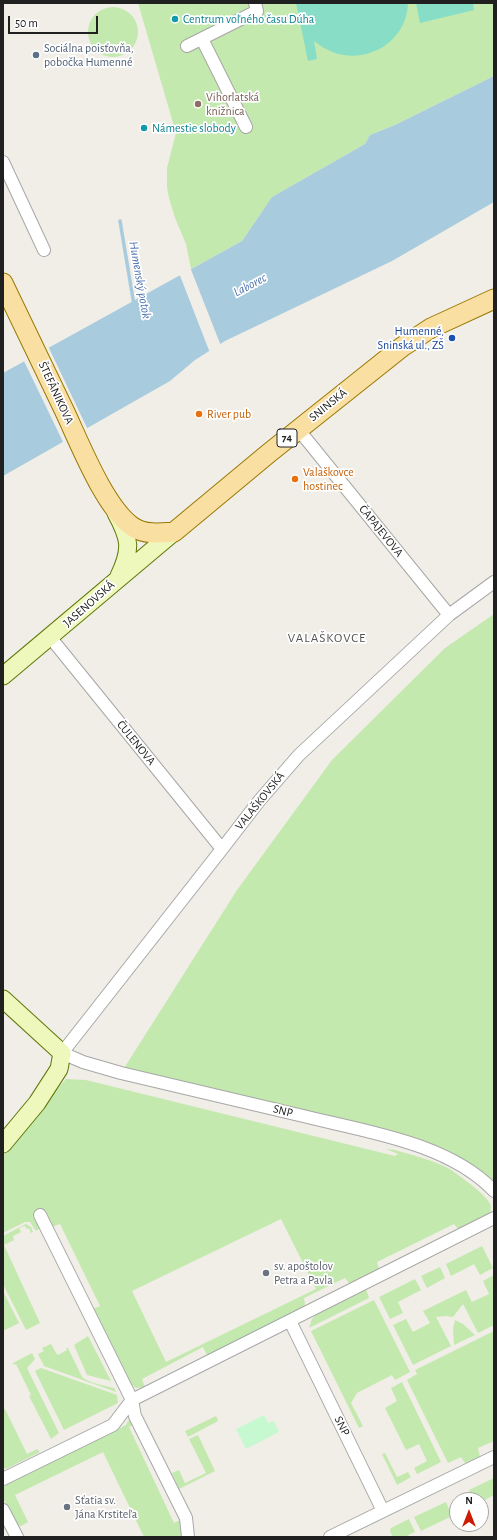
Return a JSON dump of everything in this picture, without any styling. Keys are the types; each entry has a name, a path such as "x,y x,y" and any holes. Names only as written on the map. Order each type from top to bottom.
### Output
{"main road":[{"name":"ŠTEFÁNIKOVA","path":"3,283 92,469 111,503 133,527 140,531 159,533 174,532"},
{"name":"SNINSKÁ","path":"174,532 298,429 402,346 431,328 494,299"}],"street":[{"path":"187,46 257,11 255,3"},
{"path":"202,38 246,127"},
{"path":"3,162 44,250"},
{"name":"ČAPAJEVOVA","path":"298,429 449,615"},
{"path":"111,503 123,527 128,546 125,563 117,580"},
{"name":"JASENOVSKÁ","path":"3,676 174,532"},
{"name":"VALAŠKOVSKÁ","path":"62,1054 259,801 299,754 449,615 494,582"},
{"name":"ČULENOVA","path":"50,637 222,850"},
{"path":"3,999 62,1054 59,1069 37,1103 3,1144"},
{"name":"SNP","path":"62,1054 83,1062 122,1073 394,1139 437,1153 455,1161 484,1181 494,1191"},
{"path":"40,1215 132,1400 135,1416 186,1518 188,1537"},
{"path":"3,1479 113,1425 132,1400 494,1218"},
{"name":"SNP","path":"290,1321 383,1510"},
{"path":"330,1537 494,1457"},
{"path":"3,1510 17,1537"}],"green space":[{"path":"138,3 494,3 494,76 395,125 370,135 365,144 272,197 242,241 191,269 186,244 175,218 167,187 167,168 176,133"},
{"path":"296,3 408,3 406,16 401,28 394,38 384,46 373,52 348,56 332,52 314,41 317,59 308,61"},
{"path":"416,3 473,3 474,10 420,23"},
{"path":"113,7 122,9 133,18 138,32 136,41 127,52 113,57 104,55 93,46 88,32 90,23 99,12"},
{"path":"494,614 494,1191 437,1153 121,1073 237,890 332,760 445,648"},
{"path":"66,1079 86,1080 395,1156 398,1154 386,1149 395,1150 422,1158 448,1168 471,1184 483,1195 491,1206 488,1216 458,1229 454,1224 377,1262 379,1269 377,1271 353,1283 349,1283 345,1278 304,1298 304,1307 213,1353 207,1355 203,1347 142,1379 145,1387 136,1388 128,1382 92,1309 100,1306 60,1224 52,1227 40,1209 33,1213 40,1228 36,1231 30,1222 25,1222 3,1233 3,1156 34,1114","holes":["281,1219 316,1289 166,1362 132,1291"]},
{"path":"26,1224 31,1227 33,1232 31,1233 29,1228 27,1229 25,1226 19,1228 21,1232 13,1236 14,1240 4,1245 40,1323 26,1330 3,1284 3,1236"},
{"path":"482,1246 493,1268 480,1275 474,1264 451,1276 446,1264"},
{"path":"440,1267 445,1278 427,1288 421,1276"},
{"path":"494,1275 494,1325 478,1333 463,1304 453,1317 436,1317 451,1346 413,1365 393,1325 406,1319 413,1332 430,1323 423,1311 466,1290 472,1302 489,1294 483,1281"},
{"path":"415,1279 421,1290 398,1302 403,1313 390,1319 379,1297"},
{"path":"366,1289 369,1298 309,1328 312,1319 317,1314"},
{"path":"3,1291 19,1323 3,1331"},
{"path":"374,1300 410,1372 395,1380 392,1375 357,1393 351,1403 363,1426 359,1428 311,1331"},
{"path":"455,1320 463,1324 475,1335 454,1345 453,1329"},
{"path":"494,1331 494,1441 478,1448 480,1457 465,1463 461,1457 448,1463 407,1380 417,1374 415,1370"},
{"path":"88,1336 111,1381 87,1375 74,1345"},
{"path":"51,1344 58,1355 68,1348 82,1377 93,1383 114,1388 116,1392 44,1366 38,1354 44,1351 42,1348"},
{"path":"32,1353 35,1359 27,1368 59,1433 51,1439 29,1396 31,1395 16,1364 14,1365 13,1363"},
{"path":"41,1368 117,1395 118,1403 64,1430 35,1371"},
{"path":"402,1382 441,1462 417,1474 414,1468 427,1461 419,1444 406,1450 385,1408 397,1401 391,1388"},
{"path":"3,1409 5,1409 27,1454 37,1449 40,1452 6,1469 3,1467"},
{"path":"264,1415 268,1423 274,1421 279,1432 246,1449 236,1429"},
{"path":"216,1416 218,1421 188,1437 185,1431"},
{"path":"133,1420 137,1423 129,1427 174,1523 182,1519 186,1537 144,1537 103,1452 15,1495 28,1522 21,1526 17,1525 3,1498 3,1488 7,1483 28,1473 29,1474 30,1472 126,1425 128,1421"},
{"path":"198,1435 215,1471 179,1489 172,1473 179,1470 185,1483 206,1473 189,1439"},
{"path":"385,1453 397,1477 408,1472 411,1477 397,1485 382,1454"},
{"path":"494,1478 494,1495 489,1498 489,1492 470,1492 469,1490"},
{"path":"446,1502 449,1509 449,1517 421,1531 414,1517"},
{"path":"409,1519 415,1532 408,1535 409,1537 393,1537 390,1531 391,1528"}],"water":[{"name":"Laborec","path":"494,76 494,202 392,261 225,341 195,360 170,381 3,476 3,373 242,241 272,197 365,144 370,135 395,125"}],"pier":[{"path":"190,267 221,346 210,353 179,273"},
{"path":"48,346 88,430 64,444 23,359"}],"waterway":[{"name":"Humenský potok","path":"120,221 134,305"}],"place":[{"name":"Centrum voľného času Dúha","path":"175,19"},
{"name":"Sociálna poisťovňa, pobočka Humenné","path":"36,55"},
{"name":"Vihorlatská knižnica","path":"198,104"},
{"name":"Námestie slobody","path":"144,128"},
{"name":"Humenné, Sninská ul., ZŠ","path":"452,338"},
{"name":"River pub","path":"199,414"},
{"name":"Valaškovce hostinec","path":"295,479"},
{"name":"sv. apoštolov Petra a Pavla","path":"266,1273"},
{"name":"Sťatia sv. Jána Krstiteľa","path":"67,1507"}],"district":[{"name":"VALAŠKOVCE","path":"327,638"}]}
